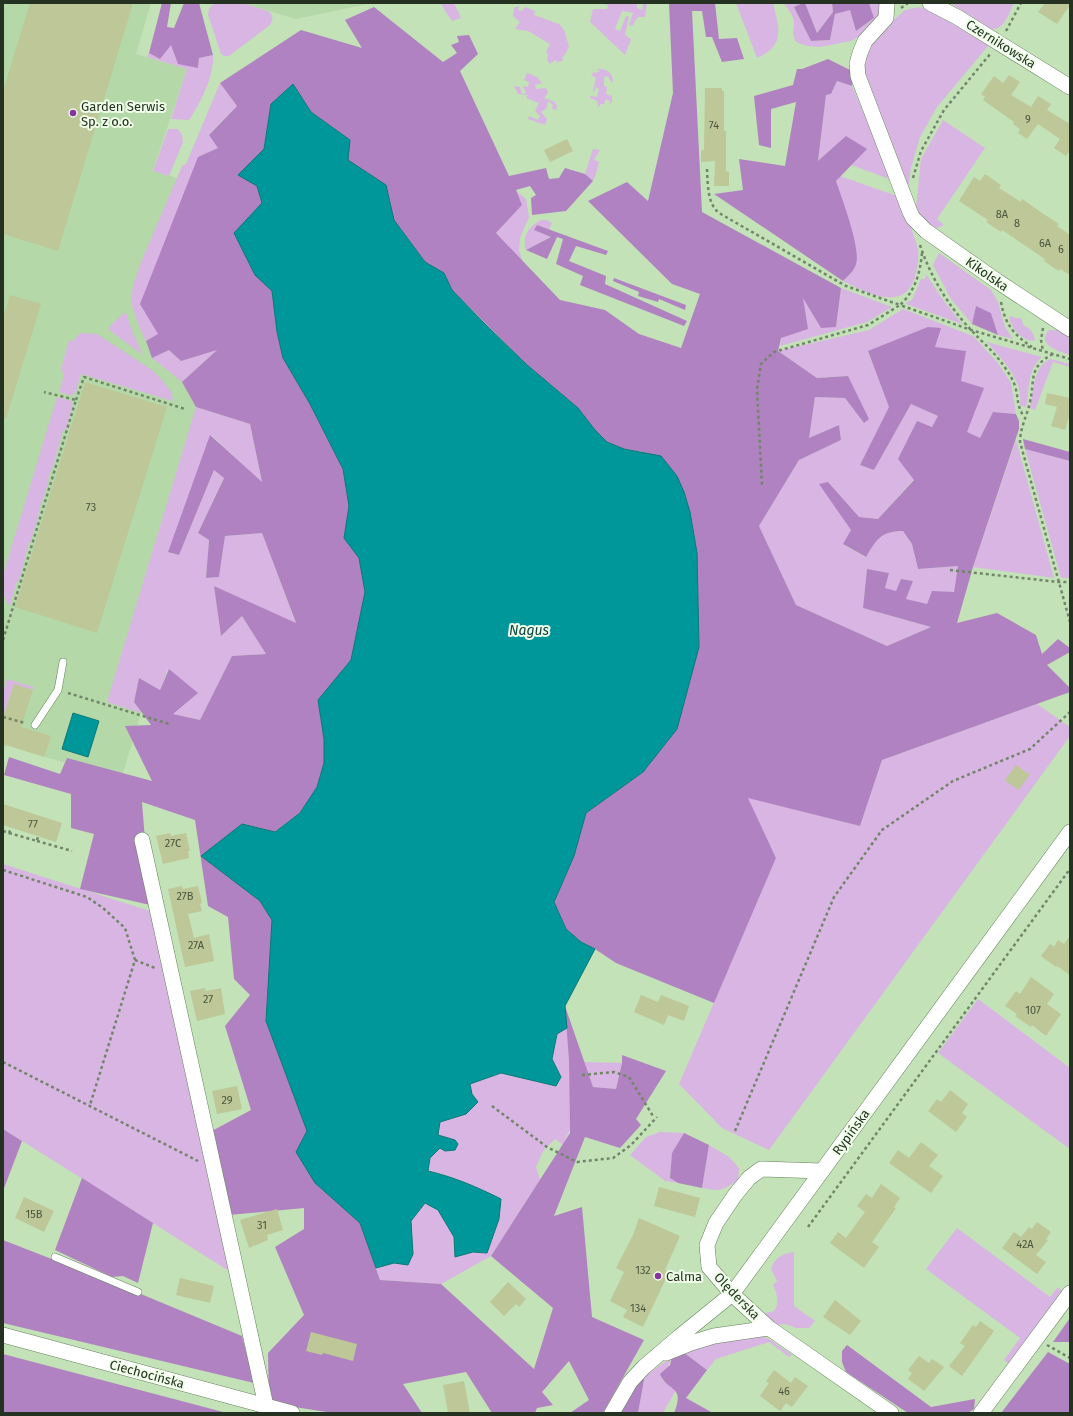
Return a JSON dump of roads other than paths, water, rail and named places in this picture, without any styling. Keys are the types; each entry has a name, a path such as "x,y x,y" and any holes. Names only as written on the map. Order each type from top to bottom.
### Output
{"street":[{"name":"Kikolska","path":"887,3 886,18 865,41 858,58 858,76 908,207 926,231 997,281 1070,329"},
{"name":"Czernikowska","path":"930,3 957,17 1070,87"},
{"name":"Rypińska","path":"612,1413 630,1382 644,1368 679,1337 732,1294 1070,832"},
{"path":"142,840 266,1406"},
{"name":"Olęderska","path":"822,1171 761,1169 749,1178 716,1223 708,1245 709,1267 732,1294 770,1328 891,1413"},
{"path":"982,1413 1070,1293"},
{"path":"657,1357 691,1343 714,1336 770,1328"},
{"name":"Ciechocińska","path":"3,1335 292,1413"}],"lane":[{"path":"35,725 58,690 63,662"},
{"path":"55,1257 138,1292"}],"water":[{"name":"Nagus","path":"293,84 311,112 350,140 348,160 386,185 394,220 425,262 444,273 452,290 484,323 526,364 578,408 595,430 607,442 624,449 661,456 677,476 684,492 690,512 697,553 699,647 677,729 643,772 586,813 574,856 554,902 566,929 581,942 595,949 565,1006 567,1028 557,1034 552,1059 561,1077 556,1086 501,1073 470,1084 472,1094 478,1102 466,1114 440,1122 438,1135 455,1140 458,1144 455,1150 445,1151 440,1148 430,1158 428,1171 447,1176 483,1190 501,1199 499,1219 487,1253 473,1252 455,1257 454,1237 438,1210 425,1203 411,1221 413,1254 408,1265 394,1263 376,1268 360,1223 315,1183 296,1152 307,1131 266,1021 272,920 260,901 201,856 242,824 275,832 300,813 317,787 324,763 324,739 318,700 351,660 365,592 359,558 344,538 349,506 343,469 310,404 283,358 277,332 272,291 255,275 234,233 262,203 257,186 238,175 264,149 271,104"},
{"path":"73,713 99,721 88,757 62,749"}],"place":[{"name":"Garden Serwis Sp. z o.o.","path":"73,113"},
{"name":"Calma","path":"658,1276"}]}
